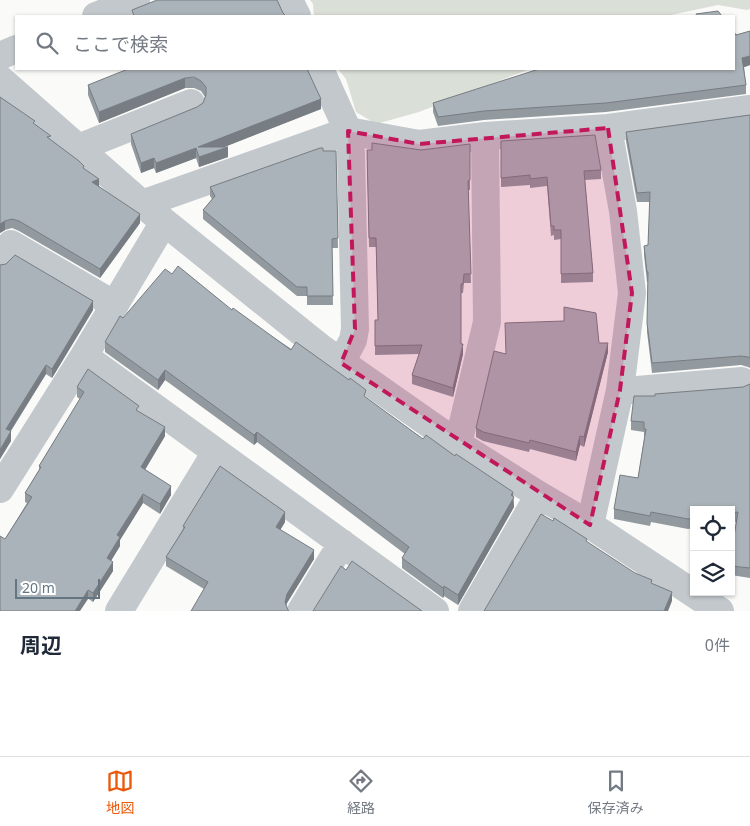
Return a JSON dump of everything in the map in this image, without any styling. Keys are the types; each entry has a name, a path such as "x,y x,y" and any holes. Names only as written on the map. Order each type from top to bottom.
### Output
{"street":[{"path":"98,15 136,0"},
{"path":"289,0 296,15"},
{"path":"15,51 0,74 78,148 142,204 341,363 458,444 590,525 693,603 720,611"},
{"path":"320,70 348,131 351,153 355,329 341,363"},
{"path":"78,148 191,103"},
{"path":"142,204 348,131 419,144 485,136 608,128 750,109"},
{"path":"590,525 620,390 632,294 623,211 608,128"},
{"path":"458,444 488,322 485,136"},
{"path":"0,489 84,356 164,222"},
{"path":"0,258 10,244 115,305"},
{"path":"84,356 435,611"},
{"path":"620,390 742,381"},
{"path":"119,611 216,452"},
{"path":"472,611 539,495"},
{"path":"301,611 342,543"}],"highlighted area":[{"path":"608,128 632,293 620,390 590,525 341,363 355,329 348,131 419,144"}],"shaded area":[{"path":"310,0 750,0 750,9 718,5 671,15 314,15 313,4"},
{"path":"339,70 527,70 419,112 376,124 356,112 346,79"}],"building":[{"path":"157,0 277,0 285,15 134,15 132,10"},
{"path":"718,11 721,15 696,14"},
{"path":"750,31 750,56 742,58 746,85 606,103 484,111 438,117 433,103 536,70 735,70 735,34 736,35"},
{"path":"126,70 307,70 321,99 198,147 228,147 199,157 196,148 156,163 154,158 141,163 131,134 197,107 203,103 206,87 194,77 185,78 99,112 88,85"},
{"path":"0,97 35,121 33,123 51,136 47,137 99,179 92,182 140,214 100,269 19,221 12,219 0,224"},
{"path":"750,115 750,358 741,356 652,363 647,323 648,272 644,246 648,245 650,192 637,193 626,132"},
{"path":"595,135 601,170 584,171 593,273 561,274 561,230 554,230 554,226 551,226 547,177 530,179 530,175 501,178 501,141"},
{"path":"372,143 421,150 470,144 470,180 468,181 471,274 464,274 463,284 461,284 461,344 463,344 453,388 412,375 422,345 375,346 375,320 378,320 376,238 369,238 367,150 372,150"},
{"path":"323,148 323,151 336,151 338,238 332,239 333,296 307,296 307,287 297,287 203,210 215,196 210,187"},
{"path":"15,255 93,301 52,369 46,365 6,429 11,431 0,450 0,265 6,264"},
{"path":"178,266 232,310 233,308 291,350 296,342 366,390 364,396 423,439 426,435 455,456 456,454 513,492 511,495 514,497 458,595 444,586 443,588 402,558 409,547 257,432 254,435 165,370 158,380 105,342 120,316 123,318 165,269 172,274"},
{"path":"564,307 596,313 599,343 608,343 584,437 580,436 576,452 530,440 529,443 483,432 476,428 494,351 506,354 505,323 564,321"},
{"path":"88,369 139,406 136,410 165,427 141,467 171,486 160,504 143,494 117,535 120,537 107,558 113,562 93,593 88,590 75,611 0,611 0,536 5,539 32,497 25,493 41,467 39,466 84,392 77,387"},
{"path":"750,384 750,568 735,566 735,530 738,512 735,512 735,506 690,506 690,519 688,519 651,512 650,516 614,509 620,475 638,478 646,429 644,429 644,422 631,421 634,396 655,396 655,394 743,387"},
{"path":"220,466 285,512 276,527 314,550 287,594 285,602 289,611 191,611 208,582 166,557"},
{"path":"541,514 553,521 554,518 635,573 652,580 651,583 672,592 664,611 484,611"},
{"path":"352,561 422,611 313,611 341,566 346,570"}]}
